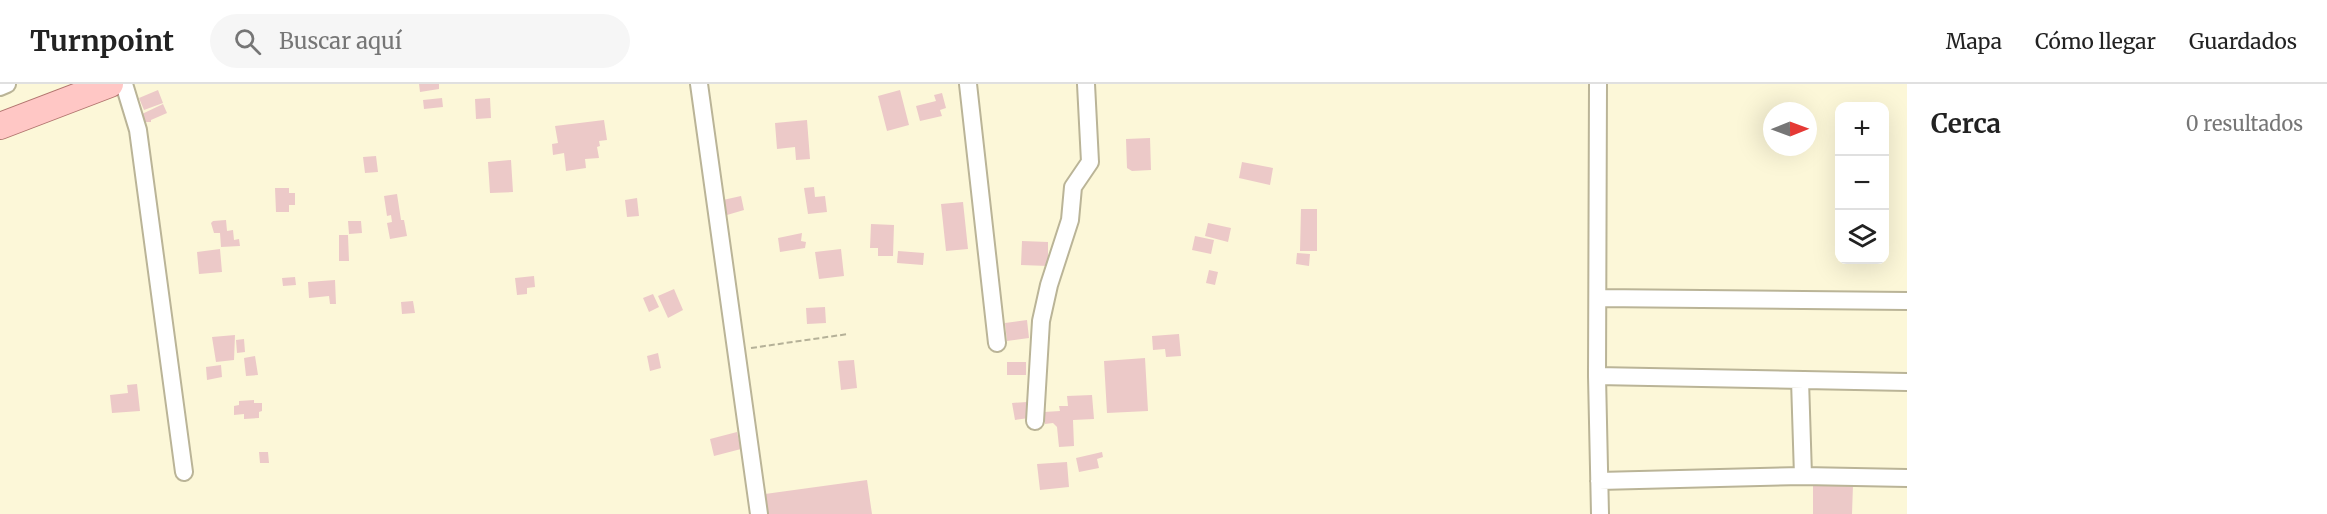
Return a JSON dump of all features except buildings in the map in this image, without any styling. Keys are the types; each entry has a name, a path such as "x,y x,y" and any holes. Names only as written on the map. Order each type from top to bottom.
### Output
{"main road":[{"path":"0,126 99,86"}],"street":[{"path":"0,87 7,84"},
{"path":"124,84 138,130 184,472"},
{"path":"699,84 759,514"},
{"path":"968,84 997,343"},
{"path":"1035,421 1041,321 1049,285 1070,220 1073,187 1089,162 1086,84"},
{"path":"1598,84 1597,376 1600,514"},
{"path":"1598,298 1907,300"},
{"path":"1597,376 1907,382"},
{"path":"1800,380 1803,476"},
{"path":"1599,481 1803,476 1907,478"}],"path":[{"path":"737,350 848,334"}]}
